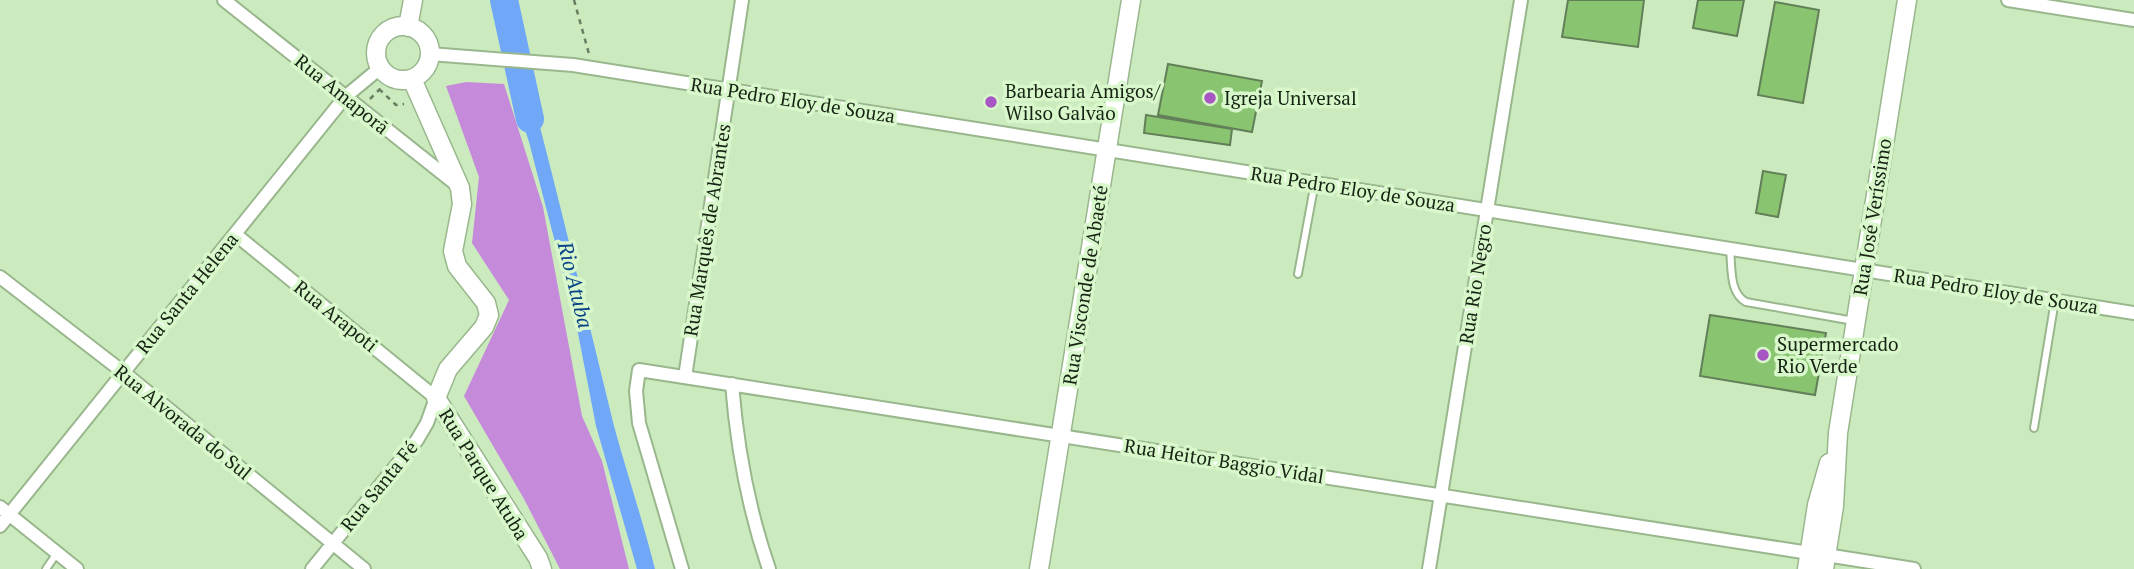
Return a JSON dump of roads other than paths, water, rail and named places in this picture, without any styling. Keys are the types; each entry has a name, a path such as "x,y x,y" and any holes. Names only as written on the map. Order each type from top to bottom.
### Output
{"street":[{"name":"Rua Amaporã","path":"224,0 460,188"},
{"path":"408,27 413,0"},
{"name":"Rua Marquês de Abrantes","path":"685,377 742,0"},
{"name":"Rua Visconde de Abaeté","path":"1039,569 1131,0"},
{"name":"Rua Rio Negro","path":"1429,569 1521,0"},
{"name":"Rua José Veríssimo","path":"1817,561 1834,506 1838,433 1907,0"},
{"path":"2008,0 2134,20"},
{"path":"408,27 416,29 426,39 430,54 425,69 412,79 394,79 374,73 379,42 391,30 408,27"},
{"name":"Rua Pedro Eloy de Souza","path":"430,54 593,68 2134,313"},
{"name":"Rua Santa Helena","path":"0,526 5,511 123,372 345,97 374,73"},
{"name":"Rua Parque Atuba","path":"412,79 460,188 462,204 453,251 457,266 486,303 489,315 484,327 448,369 436,398 538,558 542,569"},
{"name":"Rua Arapoti","path":"235,234 436,398"},
{"name":"Rua Alvorada do Sul","path":"0,277 123,372 364,569"},
{"name":"Rua Heitor Baggio Vidal","path":"682,569 639,423 636,391 639,370 1441,495 1817,561 1914,569"},
{"path":"732,384 737,445 746,489 769,569"},
{"name":"Rua Santa Fé","path":"312,569 417,440 427,423 436,398"},
{"path":"5,511 77,569"}],"lane":[{"path":"1298,274 1315,183"},
{"path":"1730,248 1734,291 1738,298 1746,302 1856,322"},
{"path":"2034,428 2055,300"},
{"path":"46,569 57,553"}],"water":[{"path":"509,80 529,85 614,426 655,569 637,569 596,426 576,323 529,142"}],"waterway":[{"name":"Rio Atuba","path":"504,0 530,119"}],"place":[{"name":"Igreja Universal","path":"1210,98"},
{"name":"Barbearia Amigos/ Wilso Galvão","path":"991,102"},
{"name":"Supermercado Rio Verde","path":"1763,355"}]}
